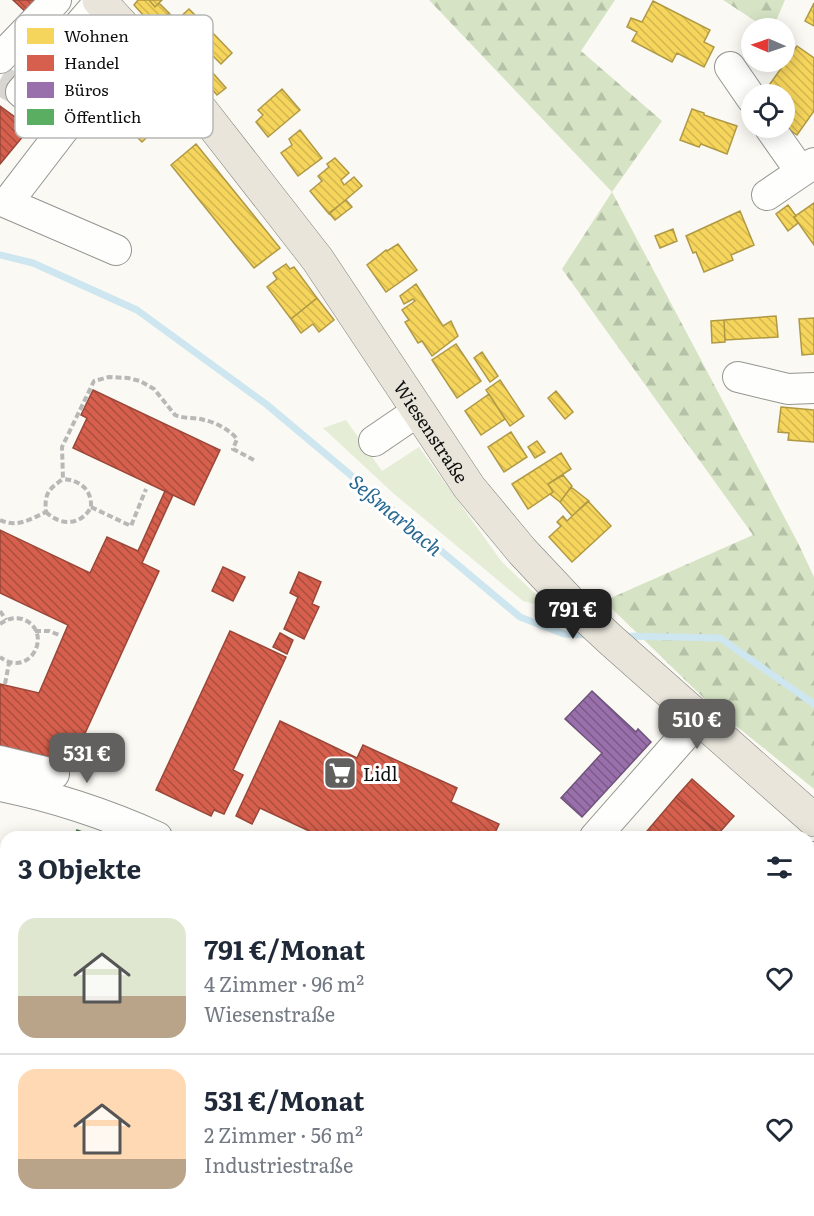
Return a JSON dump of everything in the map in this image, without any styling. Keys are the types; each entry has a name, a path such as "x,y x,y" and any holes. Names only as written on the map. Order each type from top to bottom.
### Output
{"main road":[{"name":"Wiesenstraße","path":"99,0 113,15"},
{"name":"Wiesenstraße","path":"213,125 318,260 469,487 522,552 570,602 612,641 814,820"}],"street":[{"path":"42,15 56,0"},
{"path":"86,15 99,0"},
{"path":"0,58 15,42"},
{"path":"730,67 742,84"},
{"path":"57,138 8,202 116,250"},
{"path":"766,195 807,168 780,138"},
{"path":"738,377 788,388 814,388"},
{"path":"374,441 418,411"},
{"path":"600,831 700,718"},
{"path":"20,776 48,796 144,831"}],"path":[{"path":"63,478 62,447 91,384 98,379 109,377 133,379 148,384 176,415 208,421 233,434 237,439 233,450 254,460"},
{"path":"63,478 83,485 90,495 91,507 81,519 68,523 54,519 46,512 49,489 63,478"},
{"path":"91,507 131,525 146,489"},
{"path":"0,520 19,524 46,512"},
{"path":"0,611 6,620"},
{"path":"0,624 12,618 25,620 36,631 38,641 34,653 24,661 9,663 0,657"},
{"path":"36,631 49,631 59,635"},
{"path":"6,684 9,663"}],"green space":[{"path":"429,0 615,0 581,51 662,121 612,192"},
{"path":"723,0 785,0 777,18 751,18"},
{"path":"612,192 814,577 814,789 713,707 604,601 753,535 562,269"},
{"path":"346,420 382,471 419,447 502,562 550,608 523,601 393,493 323,428"}],"building: Wohnen":[{"path":"138,0 149,0 155,7 159,3 169,13 167,15 143,15 134,5"},
{"path":"149,0 162,0 155,7"},
{"path":"653,1 710,30 704,42 714,47 704,67 677,53 672,62 632,41 637,32 627,27 631,18 642,22"},
{"path":"814,3 814,26 805,21"},
{"path":"189,9 195,15 182,15"},
{"path":"213,33 232,53 221,64 213,56"},
{"path":"797,46 814,58 814,111 797,135 795,134 795,84 770,84 778,72 795,72"},
{"path":"213,73 226,88 217,95 213,90"},
{"path":"282,89 300,110 268,137 256,122 263,115 258,110"},
{"path":"692,109 737,126 727,154 701,144 699,147 680,140"},
{"path":"300,130 322,158 298,176 281,153 292,145 289,139"},
{"path":"196,144 280,248 254,268 171,165"},
{"path":"335,158 349,173 341,180 344,185 354,177 362,186 329,214 310,191 322,181 318,176 329,167 327,164"},
{"path":"346,200 352,207 335,220 329,213"},
{"path":"814,203 814,245 794,217"},
{"path":"788,205 798,223 788,231 776,214"},
{"path":"740,211 754,245 731,255 733,260 704,272 686,236"},
{"path":"673,229 677,241 660,248 655,236"},
{"path":"398,244 417,270 386,292 367,265"},
{"path":"286,264 290,269 294,267 317,298 291,319 267,287 277,279 273,273"},
{"path":"416,284 443,326 451,321 458,336 432,356 422,341 418,343 405,322 409,320 402,310 415,301 413,299 404,304 400,296"},
{"path":"317,298 334,320 319,332 313,324 301,333 291,319"},
{"path":"776,316 778,337 725,340 724,320"},
{"path":"814,318 814,354 802,355 799,319"},
{"path":"724,320 725,342 712,343 711,321"},
{"path":"456,344 481,381 457,398 432,360"},
{"path":"482,352 498,376 490,382 474,358"},
{"path":"500,380 524,416 510,426 486,390"},
{"path":"556,391 573,412 565,419 548,398"},
{"path":"489,394 505,419 481,435 465,411"},
{"path":"781,407 814,410 814,442 788,440 789,433 778,432"},
{"path":"511,432 527,457 504,472 488,447"},
{"path":"537,441 545,452 535,458 528,447"},
{"path":"561,453 571,469 548,484 553,492 528,509 512,484"},
{"path":"563,475 572,486 560,502 550,494 553,492 548,484"},
{"path":"571,487 589,501 572,516 560,502"},
{"path":"588,501 611,526 572,562 549,537 561,526 557,522 563,516 567,521"}],"building: Handel":[{"path":"13,0 43,0 28,14"},
{"path":"0,106 15,117 15,138 22,138 0,164"},
{"path":"93,390 220,450 194,505 73,448 87,418 81,415"},
{"path":"165,491 173,495 142,563 159,571 72,762 0,746 0,684 39,693 68,625 0,593 0,530 90,573 107,537 138,551"},
{"path":"223,567 245,577 233,601 212,591"},
{"path":"299,572 321,582 312,604 319,607 304,639 284,629 298,597 290,593"},
{"path":"230,631 286,657 233,770 243,775 224,814 214,810 211,816 156,790"},
{"path":"280,633 293,640 287,654 273,647"},
{"name":"Lidl","path":"280,721 357,758 363,745 457,788 451,802 499,824 496,831 309,831 260,808 252,824 236,816"},
{"path":"692,779 734,816 721,831 717,831 676,797"},
{"path":"676,797 717,831 647,831"}],"building: Büros":[{"path":"592,691 636,732 638,729 651,742 582,817 561,798 602,753 565,719"}],"waterway":[{"name":"Seßmarbach","path":"0,255 33,263 137,310 266,404 520,617 564,634 589,635"},
{"name":"Seßmarbach","path":"624,636 720,638 814,704"}],"tunnel":[{"path":"0,80 15,89"}],"place":[{"name":"Lidl","path":"340,773"}]}
